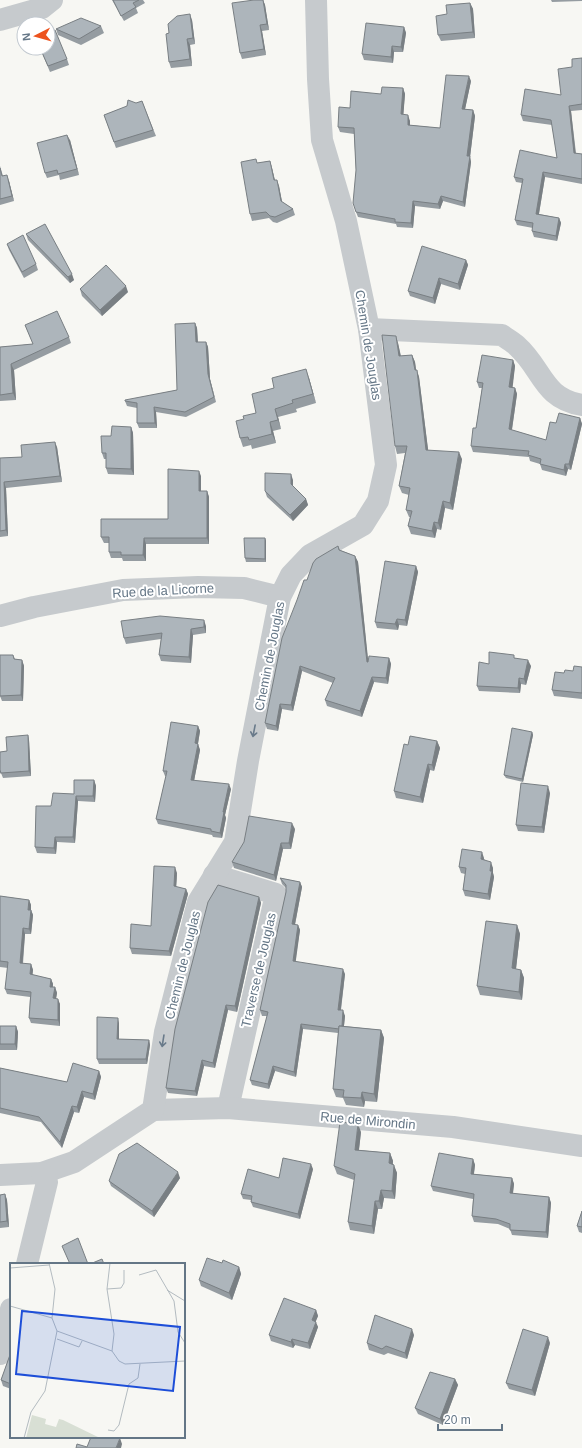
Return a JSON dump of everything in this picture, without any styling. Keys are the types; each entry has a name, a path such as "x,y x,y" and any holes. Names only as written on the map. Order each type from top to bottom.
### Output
{"street":[{"path":"0,20 42,8 52,0"},
{"name":"Chemin de Jouglas","path":"153,1110 165,1032 198,902 235,842 248,761 280,597 291,575 310,555 363,525 378,501 386,465 369,329 346,222 322,140 318,79 316,0"},
{"path":"369,329 502,335 518,347 552,391 568,402 582,405"},
{"name":"Rue de la Licorne","path":"0,616 34,607 123,590 198,587 244,588 280,597"},
{"name":"Traverse de Jouglas","path":"214,875 276,894 228,1108"},
{"name":"Rue de Mirondin","path":"153,1110 228,1108 453,1127 582,1146"},
{"path":"0,1175 42,1173 74,1162 153,1110"},
{"path":"27,1263 47,1182 42,1173"},
{"path":"0,1354 10,1313"}],"building":[{"path":"113,0 139,0 133,3 136,7 121,16"},
{"path":"263,0 267,24 260,25 264,49 240,53 232,3"},
{"path":"470,3 473,32 438,35 436,16 447,14 446,5"},
{"path":"190,14 193,38 187,39 190,59 169,62 166,34 169,33 168,24 177,16"},
{"path":"81,18 101,26 79,39 56,29"},
{"path":"366,23 404,27 401,47 392,46 391,57 362,54"},
{"path":"56,32 67,59 48,66 44,56 56,56"},
{"path":"582,58 582,104 569,106 574,153 582,154 582,179 543,172 536,214 559,218 556,236 532,231 533,223 515,220 523,179 514,177 520,150 557,158 551,120 521,115 525,89 561,95 558,69 572,67 572,59"},
{"path":"446,75 469,76 462,109 473,110 467,156 470,156 463,202 441,196 438,204 413,201 411,223 395,222 395,219 356,212 353,203 356,170 354,128 338,127 339,107 350,108 351,91 381,94 382,87 403,88 401,114 408,115 408,125 440,128"},
{"path":"128,100 136,103 142,101 153,130 114,142 104,115 127,106"},
{"path":"67,135 77,169 58,174 57,170 45,173 37,143"},
{"path":"256,159 257,163 270,161 274,180 277,180 281,201 293,209 275,217 270,216 266,212 250,214 241,162"},
{"path":"0,168 2,176 7,175 12,196 0,199"},
{"path":"45,224 72,274 68,277 26,234"},
{"path":"23,235 36,264 22,272 7,244"},
{"path":"422,246 466,260 458,284 439,278 433,298 408,291"},
{"path":"106,265 126,286 100,310 80,289"},
{"path":"57,311 69,337 11,364 13,393 0,395 0,347 33,344 25,325"},
{"path":"195,323 196,342 206,342 208,374 214,397 185,412 154,407 155,423 137,423 137,403 125,400 177,390 175,324"},
{"path":"382,335 396,336 399,356 412,355 415,370 417,370 426,450 459,452 450,503 443,501 438,523 434,522 432,531 408,526 412,511 406,510 410,488 399,486 407,446 395,446"},
{"path":"482,355 513,360 509,387 515,388 509,429 546,440 550,422 556,423 559,413 580,418 569,464 565,464 564,470 540,464 541,459 528,455 529,451 471,446 473,428 476,428 483,383 477,382"},
{"path":"306,369 313,394 292,400 293,403 275,409 278,420 270,422 272,434 249,440 248,437 240,438 236,421 244,419 243,416 256,413 252,394 274,388 272,378"},
{"path":"112,426 131,427 131,469 106,468 106,453 102,453 101,436 111,436"},
{"path":"55,442 60,476 4,482 6,530 0,531 0,458 22,457 21,445"},
{"path":"168,469 199,471 199,491 207,491 207,538 144,538 143,555 121,555 121,552 109,552 109,537 101,537 101,519 168,519"},
{"path":"265,473 291,474 291,484 306,499 290,515 265,491"},
{"path":"244,538 265,538 265,559 245,558"},
{"path":"338,546 339,550 355,556 367,662 369,656 389,658 386,678 372,677 360,711 325,700 335,678 300,666 291,705 280,704 276,726 265,723 282,638 304,580 307,580 316,559"},
{"path":"385,561 416,566 405,620 397,619 395,624 375,622"},
{"path":"160,616 204,620 204,627 191,629 189,657 159,655 162,633 124,638 121,621"},
{"path":"489,652 514,655 514,658 528,660 524,679 519,678 518,688 477,686 479,662 489,664"},
{"path":"0,655 13,655 14,659 22,660 21,695 0,696"},
{"path":"574,666 582,667 582,693 552,690 555,672 564,673 565,670 573,671"},
{"path":"171,722 198,726 195,743 198,744 191,780 229,784 220,833 211,831 211,829 156,819 167,771 163,771"},
{"path":"512,728 532,732 522,779 504,775"},
{"path":"28,735 29,771 1,773 0,752 7,751 6,737"},
{"path":"410,736 437,741 432,765 428,764 420,797 394,791 404,744 408,745"},
{"path":"74,780 94,780 93,796 76,796 73,837 55,837 54,848 35,847 36,806 51,806 53,793 74,794"},
{"path":"521,783 548,786 542,827 516,825"},
{"path":"249,816 292,823 289,843 281,843 274,875 232,862 244,842"},
{"path":"462,849 482,852 481,859 491,862 490,871 492,871 488,894 463,890 466,868 459,867"},
{"path":"154,866 175,867 174,886 186,889 169,951 130,948 131,924 151,926"},
{"path":"280,878 300,882 292,924 298,925 293,961 343,969 338,1010 343,1010 342,1026 339,1026 339,1029 301,1024 294,1072 273,1066 268,1084 250,1080 268,1012 260,1010 286,892 286,885"},
{"path":"218,885 259,897 235,1006 226,1005 213,1063 202,1060 195,1091 166,1088 175,1029 208,902"},
{"path":"0,896 29,900 28,910 31,910 29,929 23,928 20,963 31,964 30,974 51,979 50,987 55,987 53,998 58,999 58,1020 29,1018 31,992 5,989 8,962 0,961"},
{"path":"486,921 517,925 512,968 521,970 519,992 477,986"},
{"path":"97,1017 118,1018 117,1039 149,1040 146,1059 97,1059"},
{"path":"0,1026 16,1026 15,1044 0,1044"},
{"path":"339,1026 381,1030 374,1094 362,1092 361,1098 343,1097 344,1090 333,1089"},
{"path":"73,1063 99,1071 93,1094 82,1091 77,1107 72,1106 60,1142 39,1117 0,1108 0,1068 67,1082"},
{"path":"340,1122 358,1124 355,1150 390,1153 389,1163 394,1165 392,1191 381,1190 379,1201 375,1201 372,1226 348,1222 355,1174 334,1166"},
{"path":"137,1143 178,1172 152,1211 109,1181 119,1154"},
{"path":"439,1153 473,1159 471,1174 512,1178 510,1193 549,1197 546,1232 510,1230 510,1224 496,1219 472,1216 474,1194 431,1186"},
{"path":"283,1158 311,1164 298,1214 251,1202 252,1196 241,1194 248,1169 279,1178"},
{"path":"5,1194 7,1221 0,1222 0,1195"},
{"path":"582,1211 582,1227 577,1226"},
{"path":"78,1238 88,1263 70,1263 62,1246"},
{"path":"207,1258 222,1263 223,1260 239,1267 229,1293 199,1280"},
{"path":"102,1259 104,1263 92,1263"},
{"path":"284,1298 316,1310 312,1320 316,1322 308,1343 292,1339 291,1342 269,1335"},
{"path":"375,1315 412,1329 405,1353 386,1346 382,1349 367,1343"},
{"path":"523,1329 548,1337 532,1390 506,1383"},
{"path":"10,1355 10,1384 1,1380"},
{"path":"430,1372 455,1379 440,1419 415,1408"},
{"path":"91,1438 120,1438 116,1448 76,1448 77,1444 87,1447"}]}
